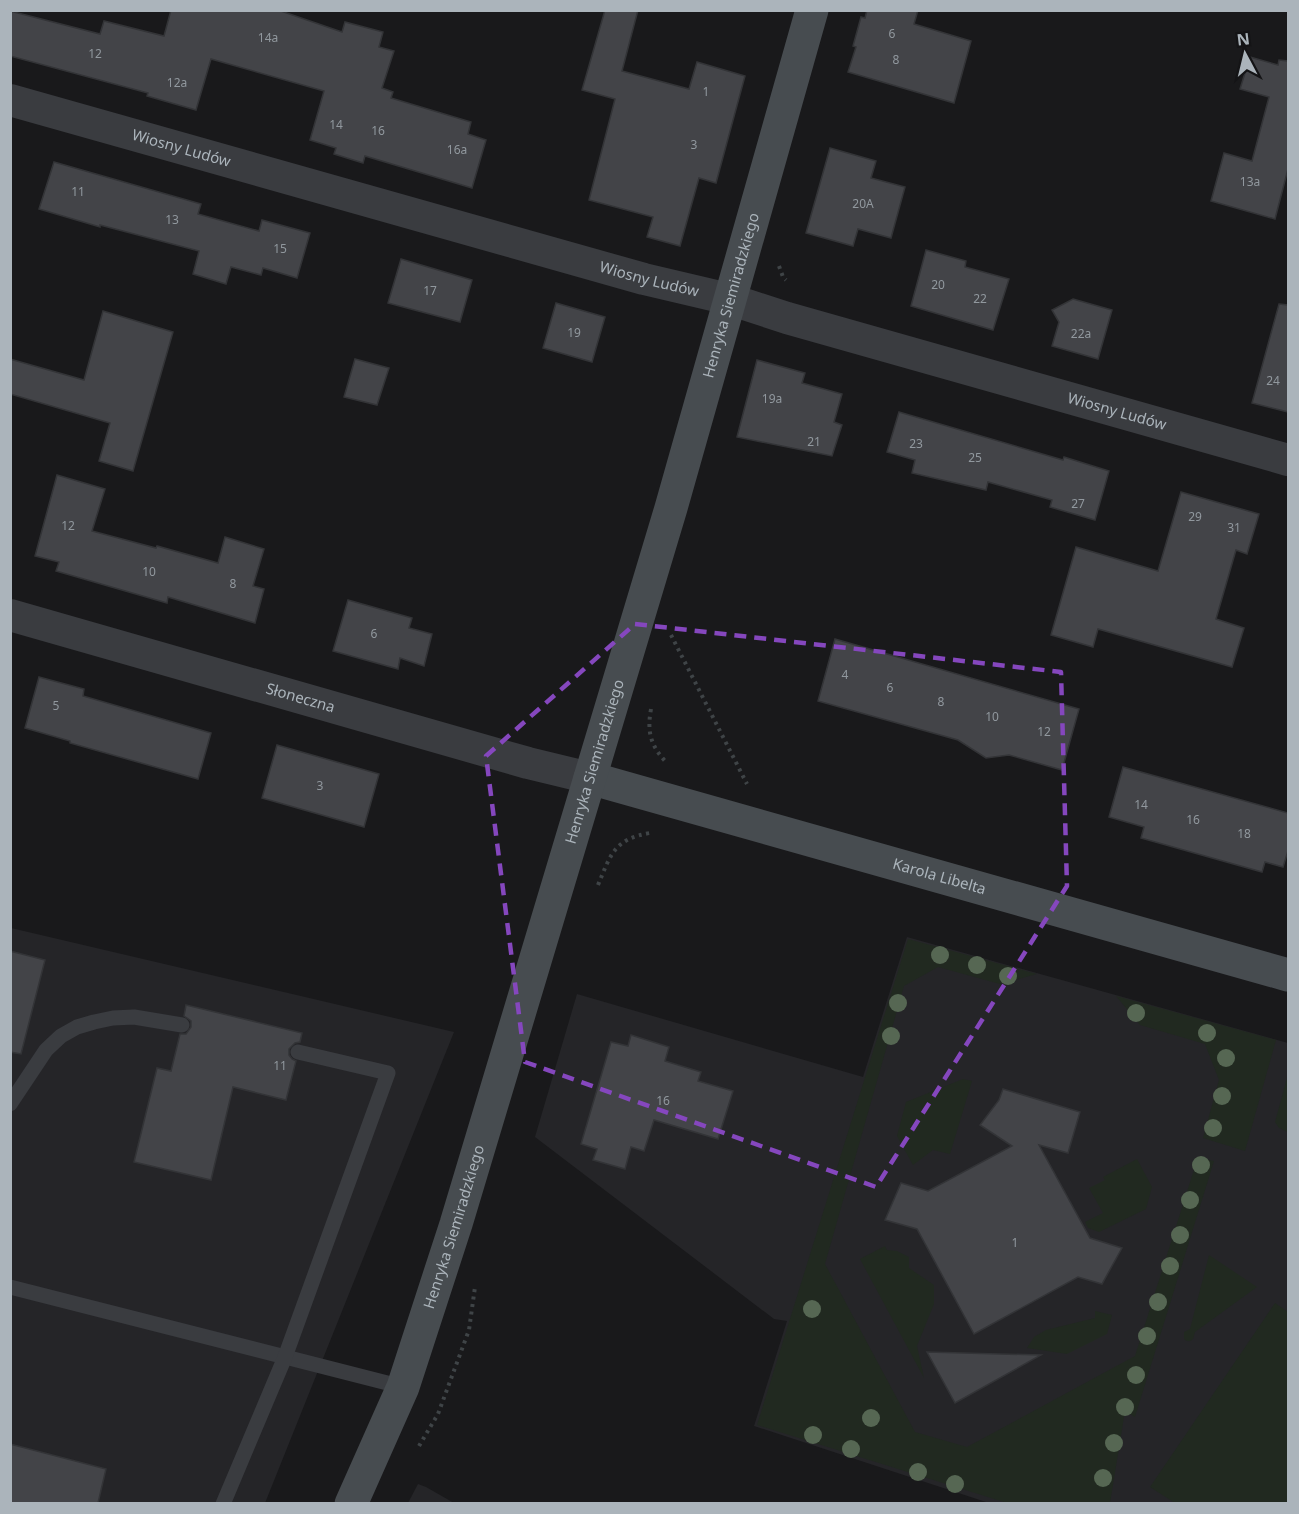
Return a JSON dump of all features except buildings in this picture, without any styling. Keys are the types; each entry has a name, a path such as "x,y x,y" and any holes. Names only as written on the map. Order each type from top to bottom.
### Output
{"main road":[{"name":"Henryka Siemiradzkiego","path":"351,1503 403,1387 456,1224 671,508 812,10"},
{"name":"Karola Libelta","path":"590,778 1288,975"}],"street":[{"name":"Wiosny Ludów","path":"10,100 644,279 729,299 787,318 1288,460"},
{"name":"Słoneczna","path":"10,615 528,763 590,778"}],"lane":[{"path":"10,1104 46,1050 61,1036 77,1028 113,1018 134,1017 182,1025"},
{"path":"223,1503 285,1357 387,1073 298,1052"},
{"path":"10,1287 403,1387"}],"path":[{"path":"668,646 671,634 750,791"},
{"path":"652,702 648,723 652,741 669,765"}],"highlighted area":[{"path":"635,624 1061,672 1067,886 876,1187 525,1062 486,756"}],"shaded area":[{"path":"11,928 454,1032 265,1503 11,1504"},
{"path":"907,937 1288,1043 1288,1503 989,1503 754,1426 787,1321 774,1319 535,1137 577,994 863,1077"},
{"path":"908,939 1037,974 1000,984 938,967 904,986 825,1264 915,1432 967,1447 1135,1356 1198,1157 1214,1161 1135,1417 1126,1412 1129,1402 1125,1411 1110,1503 1007,1503 757,1425"},
{"path":"1116,996 1276,1040 1245,1151 1203,1138 1219,1080 1205,1044 1140,1025"},
{"path":"1288,1074 1288,1132 1279,1128 1275,1122"},
{"path":"963,1079 972,1081 950,1154 933,1150 913,1165 897,1136 906,1102"},
{"path":"1137,1159 1152,1187 1146,1209 1099,1232 1088,1228 1085,1222 1103,1213 1089,1188 1105,1180 1103,1177"},
{"path":"885,1246 887,1250 897,1251 909,1257 909,1268 934,1285 934,1304 917,1346 924,1378 860,1259"},
{"path":"1209,1255 1257,1287 1195,1332 1193,1339 1187,1341 1184,1339 1184,1332 1190,1329"},
{"path":"1275,1303 1288,1312 1288,1503 1175,1503 1150,1487"},
{"path":"1095,1311 1112,1315 1107,1334 1067,1354 1027,1348 1034,1337 1046,1330 1095,1318"},
{"path":"418,1484 426,1487 454,1503 408,1503"}]}
